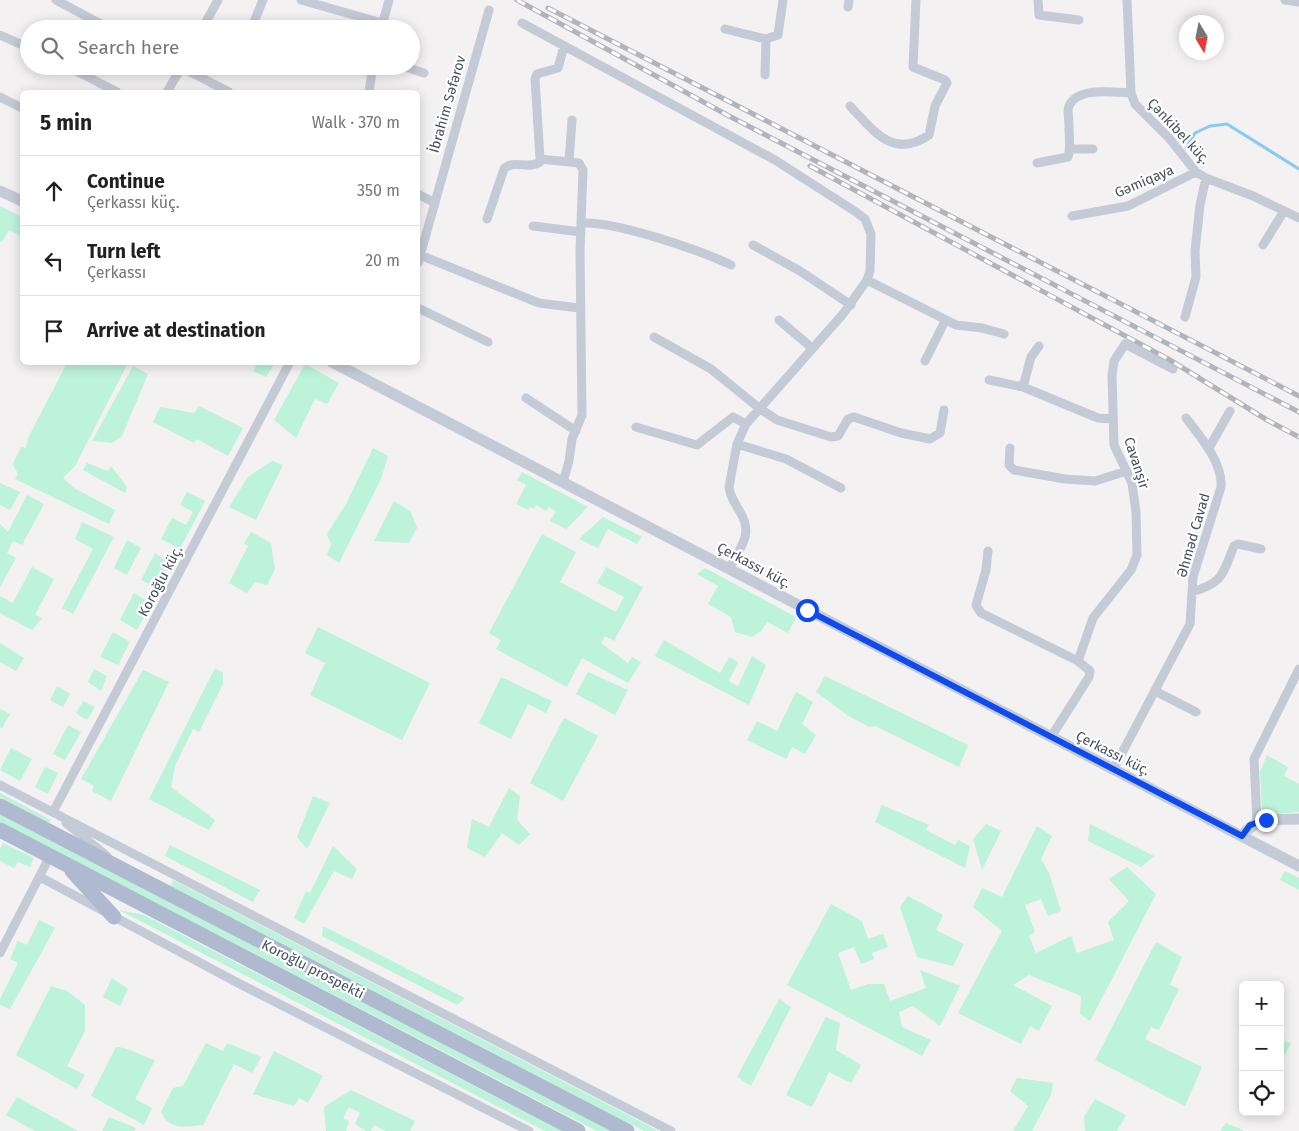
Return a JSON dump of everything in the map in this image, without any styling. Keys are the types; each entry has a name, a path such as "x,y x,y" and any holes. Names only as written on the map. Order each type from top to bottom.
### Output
{"main road":[{"name":"Koroğlu prospekti","path":"0,806 627,1131"},
{"name":"Koroğlu prospekti","path":"0,830 578,1131"},
{"path":"57,859 114,917"}],"street":[{"path":"56,0 93,20"},
{"path":"207,20 218,0"},
{"path":"255,20 263,0"},
{"path":"300,0 363,20"},
{"path":"384,20 389,0"},
{"path":"726,29 766,39 778,35 783,0"},
{"path":"850,106 880,137 888,142 911,143 920,141 929,135 935,106 947,83 945,80 913,67 916,0"},
{"path":"1038,0 1039,15 1079,20"},
{"name":"Çənkibel küç.","path":"1127,0 1131,93 1135,104 1142,113 1169,138 1196,172 1206,178 1254,196 1299,218"},
{"path":"1285,0 1299,2"},
{"name":"İbrahim Səfərov","path":"420,255 488,10"},
{"path":"522,23 775,160 865,219 871,234 870,271 867,280 851,305 758,408 746,424 737,444 730,494 748,526 747,533 729,569"},
{"path":"0,35 20,44"},
{"path":"765,75 766,39"},
{"path":"487,219 507,165 533,166 540,162 535,80 537,74 558,68 564,46"},
{"path":"420,72 424,73"},
{"path":"84,75 113,90"},
{"path":"167,90 176,75"},
{"path":"196,75 225,90"},
{"path":"369,90 372,75"},
{"path":"1037,163 1066,159 1069,156 1068,110 1074,100 1089,93 1110,91 1131,93"},
{"path":"0,96 20,107"},
{"path":"569,161 572,120"},
{"path":"1070,149 1093,149"},
{"path":"540,159 569,161 582,166 579,308 582,408 572,438 570,462 563,482"},
{"name":"Gəmiqaya","path":"1072,216 1128,206 1196,172"},
{"path":"1185,318 1196,277 1195,251 1200,205 1206,178"},
{"path":"0,190 20,200"},
{"path":"420,195 435,202"},
{"path":"1263,245 1284,211"},
{"path":"533,226 581,227 604,223 712,256 732,265"},
{"path":"753,245 800,271 851,305"},
{"path":"420,259 539,303 579,308"},
{"path":"867,280 945,321 964,328 982,328 1004,334"},
{"path":"420,309 488,342"},
{"path":"779,320 812,348"},
{"path":"925,361 945,321"},
{"path":"654,337 710,369 758,408 777,420 831,437 838,436 848,419 854,417 900,433 930,439 936,438 940,433 944,410"},
{"name":"Cavanşir","path":"1078,661 1093,618 1131,570 1137,555 1136,512 1127,471 1114,445 1112,375 1114,361 1125,344 1131,345 1173,369"},
{"path":"1022,387 1031,357 1039,346"},
{"name":"Koroğlu küç.","path":"53,812 288,365"},
{"name":"Çerkassı küç.","path":"338,365 1299,866"},
{"path":"989,380 1022,387 1098,418 1113,419"},
{"path":"526,398 576,430"},
{"path":"1209,448 1230,411"},
{"path":"636,428 697,445 733,418 746,424"},
{"name":"Əhməd Cavad","path":"1113,770 1190,624 1196,566 1221,488 1219,474 1209,448 1186,418"},
{"path":"737,444 786,460 841,488"},
{"path":"1010,448 1009,465 1014,470 1064,479 1095,481 1127,471"},
{"path":"1192,592 1207,587 1220,579 1234,546 1238,544 1261,550"},
{"path":"988,551 986,570 976,605 981,613 1078,661 1090,671 1089,676 1050,737"},
{"path":"1257,822 1254,760 1299,669"},
{"path":"1155,690 1196,712"},
{"path":"0,785 671,1131"},
{"path":"53,812 126,871"},
{"path":"1242,836 1250,825 1257,822 1299,819"},
{"path":"55,834 122,847"},
{"path":"0,953 40,876 57,859"},
{"path":"40,876 238,983 529,1131"}],"green space":[{"path":"0,206 20,216 20,236 9,230 2,242 0,241"},
{"path":"66,365 127,365 75,466 63,478 74,488 115,510 109,524 15,479 18,474 13,464 21,447 26,448 28,438"},
{"path":"257,365 274,365 266,377 253,371"},
{"path":"304,365 339,383 327,404 315,399 296,438 274,420"},
{"path":"133,366 148,374 122,436 112,443 92,441"},
{"path":"199,406 243,428 228,456 197,439 194,443 153,422 160,407 194,413"},
{"path":"373,448 388,456 381,479 339,563 327,555 331,544 327,534 346,504"},
{"path":"272,461 283,465 256,520 229,507 248,477"},
{"path":"87,463 108,471 111,466 127,487 125,493 83,470"},
{"path":"522,472 588,507 566,529 550,521 556,511 549,507 546,511 536,505 534,509 530,507 528,510 516,504 526,485 517,480"},
{"path":"0,483 20,492 10,510 0,505"},
{"path":"187,492 205,501 180,549 161,539 172,518 186,525 193,512 180,505"},
{"path":"27,495 44,504 22,545 13,541 7,553 16,558 0,587 0,524 8,532"},
{"path":"394,501 411,512 417,528 409,543 374,541"},
{"path":"603,517 642,537 637,544 608,529 598,548 579,539"},
{"path":"82,522 114,537 73,614 62,608 93,549 75,539"},
{"path":"251,532 271,543 275,569 267,585 255,582 247,593 229,583 248,546 244,543"},
{"path":"542,534 576,552 560,582 616,612 624,597 597,583 606,567 643,587 614,641 605,636 601,643 628,663 632,657 641,662 628,683 582,658 567,687 496,649 501,640 489,633"},
{"path":"127,540 141,548 127,575 114,568"},
{"path":"155,553 171,564 157,589 141,580"},
{"path":"32,567 54,579 35,615 42,618 32,630 0,613 0,596 13,603"},
{"path":"705,568 796,617 788,633 767,622 762,630 752,637 735,632 731,617 708,604 718,586 697,574"},
{"path":"134,593 151,603 137,630 120,620"},
{"path":"318,627 430,683 402,740 310,695 325,663 305,653"},
{"path":"113,632 130,642 118,665 100,657"},
{"path":"664,640 720,673 729,657 738,662 729,681 738,686 752,656 766,665 749,705 655,656"},
{"path":"0,643 24,658 16,671 0,662"},
{"path":"215,668 223,673 223,684 199,732 193,729 175,766 171,787 215,820 209,830 149,799"},
{"path":"94,669 107,676 101,691 88,682"},
{"path":"143,670 169,682 111,801 92,791 94,786 81,779"},
{"path":"588,672 628,690 615,715 576,694"},
{"path":"825,676 968,745 959,767 875,726 869,727 847,715 816,692"},
{"path":"501,677 552,701 546,713 528,704 511,739 479,723"},
{"path":"57,686 70,694 63,707 50,700"},
{"path":"796,692 813,702 802,724 816,735 805,754 792,747 786,759 747,740 757,721 777,731"},
{"path":"83,701 95,707 87,720 76,713"},
{"path":"0,709 10,714 2,728 0,727"},
{"path":"564,718 598,736 563,801 530,783"},
{"path":"68,725 81,732 65,760 53,754"},
{"path":"11,748 32,759 20,781 0,770"},
{"path":"1267,755 1288,767 1284,776 1299,784 1299,812 1262,815 1260,772"},
{"path":"45,767 58,773 48,794 35,787"},
{"path":"509,788 520,796 517,820 530,834 519,845 502,833 485,857 467,848 472,819 489,827"},
{"path":"0,793 51,820 48,823 0,797"},
{"path":"313,796 330,803 307,849 297,837"},
{"path":"882,805 929,825 926,830 955,845 958,840 970,846 965,868 875,822"},
{"path":"0,814 611,1131 597,1131 0,822"},
{"path":"986,824 1001,831 982,870 973,839"},
{"path":"1090,824 1154,856 1141,867 1088,841"},
{"path":"1037,826 1052,836 1041,859 1049,873 1061,911 1048,916 1041,899 1025,905 1035,932 1029,936 1036,953 1071,936 1077,953 1114,940 1108,922 1129,901 1109,879 1127,867 1156,894 1090,1021 1080,1014 1081,996 1029,975 1013,985 1052,1006 1039,1031 1030,1026 1021,1044 958,1013 1002,931 973,907 982,888 1002,897"},
{"path":"3,843 34,858 30,867 18,862 14,868 0,861 0,849"},
{"path":"170,845 260,890 253,902 165,856"},
{"path":"333,846 357,869 352,879 334,871 304,924 294,918 306,891 310,893"},
{"path":"1285,871 1299,878 1299,890 1280,880"},
{"path":"173,880 659,1131 644,1131 171,886"},
{"path":"908,896 943,915 936,930 964,944 953,966 917,957 900,907"},
{"path":"831,904 862,921 868,939 883,934 888,947 872,953 874,959 861,964 854,947 838,953 851,990 868,984 884,984 890,1001 926,988 920,970 960,986 940,1026 913,1006 899,1012 902,1027 931,1040 922,1056 787,985"},
{"path":"119,910 144,915 562,1131 545,1131"},
{"path":"39,920 55,928 10,1009 0,1005 0,999 18,963 10,959 18,941 27,945"},
{"path":"323,926 465,998 457,1005 322,936"},
{"path":"1156,942 1182,957 1170,985 1179,989 1159,1030 1151,1027 1145,1039 1202,1067 1185,1106 1095,1060"},
{"path":"112,978 128,989 120,1006 103,997"},
{"path":"51,986 67,991 85,1005 85,1031 67,1066 85,1075 77,1089 16,1055"},
{"path":"779,999 791,1007 751,1086 737,1077"},
{"path":"826,1017 840,1023 836,1050 861,1065 851,1083 829,1072 812,1107 786,1095"},
{"path":"1284,1041 1291,1043 1284,1056"},
{"path":"206,1043 223,1051 227,1043 261,1057 252,1073 234,1064 203,1125 183,1127 173,1125 164,1118 161,1112 173,1088 183,1086"},
{"path":"116,1047 155,1060 135,1099 152,1108 144,1125 91,1096"},
{"path":"274,1051 323,1076 308,1103 299,1098 294,1106 253,1094"},
{"path":"1017,1078 1053,1083 1051,1095 1032,1131 1013,1131 1028,1106 1010,1091"},
{"path":"351,1090 415,1121 410,1131 385,1131 374,1125 371,1131 366,1131 355,1124 360,1113 349,1107 343,1118 349,1121 346,1131 326,1131 324,1107"},
{"path":"17,1097 78,1131 35,1131 6,1115"},
{"path":"1095,1099 1126,1115 1117,1131 1085,1131 1084,1117"},
{"path":"109,1117 136,1128 134,1131 102,1131"},
{"path":"1226,1123 1243,1130 1220,1131"}],"waterway":[{"path":"1186,148 1195,133 1210,126 1227,124 1299,169"}],"railway":[{"path":"517,0 729,116 1299,412"},
{"path":"548,8 1299,396"},
{"path":"810,166 1170,360 1267,420 1299,437"}],"route":[{"path":"807,610 1242,836 1250,825 1266,820"}]}
